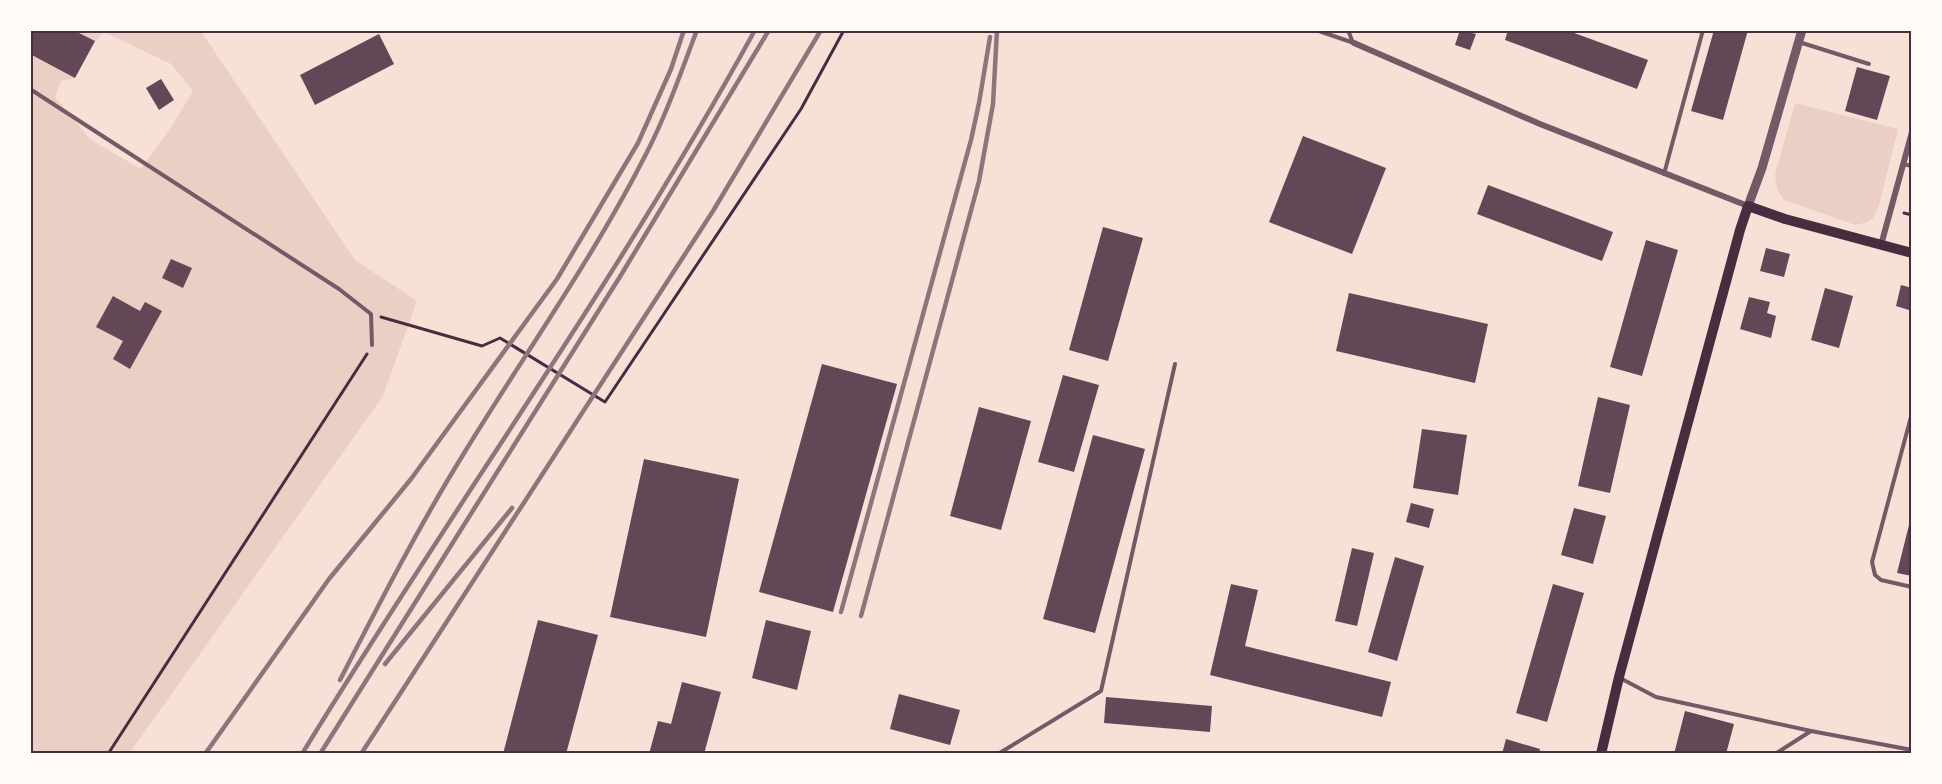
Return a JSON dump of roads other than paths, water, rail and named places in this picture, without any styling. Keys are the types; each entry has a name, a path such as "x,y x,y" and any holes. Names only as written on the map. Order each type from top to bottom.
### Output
{"main road":[{"path":"1601,754 1619,677 1748,207 1880,245 1911,250"}],"street":[{"path":"1354,43 1540,124 1748,207 1762,168 1802,30"},
{"path":"1880,245 1912,132"}],"lane":[{"path":"1316,30 1354,43"},
{"path":"1348,30 1354,43"},
{"path":"1664,174 1703,30"},
{"path":"1799,42 1869,64"},
{"path":"30,89 339,289 371,315 372,345"},
{"path":"1903,164 1912,166"},
{"path":"999,754 1101,691 1175,363"},
{"path":"1912,413 1872,562 1875,575 1881,580 1912,587"},
{"path":"1619,677 1656,697 1811,731 1912,750"},
{"path":"1774,754 1811,731"}],"railway":[{"path":"205,754 329,579 411,479 557,279 638,143 671,69 684,30"},
{"path":"340,680 449,478 625,194 660,125 697,30"},
{"path":"302,754 358,663 647,214 755,30"},
{"path":"320,754 621,275 769,30"},
{"path":"361,754 713,211 821,30"},
{"path":"861,616 979,181 993,104 997,30"},
{"path":"841,612 971,140 990,37"},
{"path":"385,664 512,508"}]}
